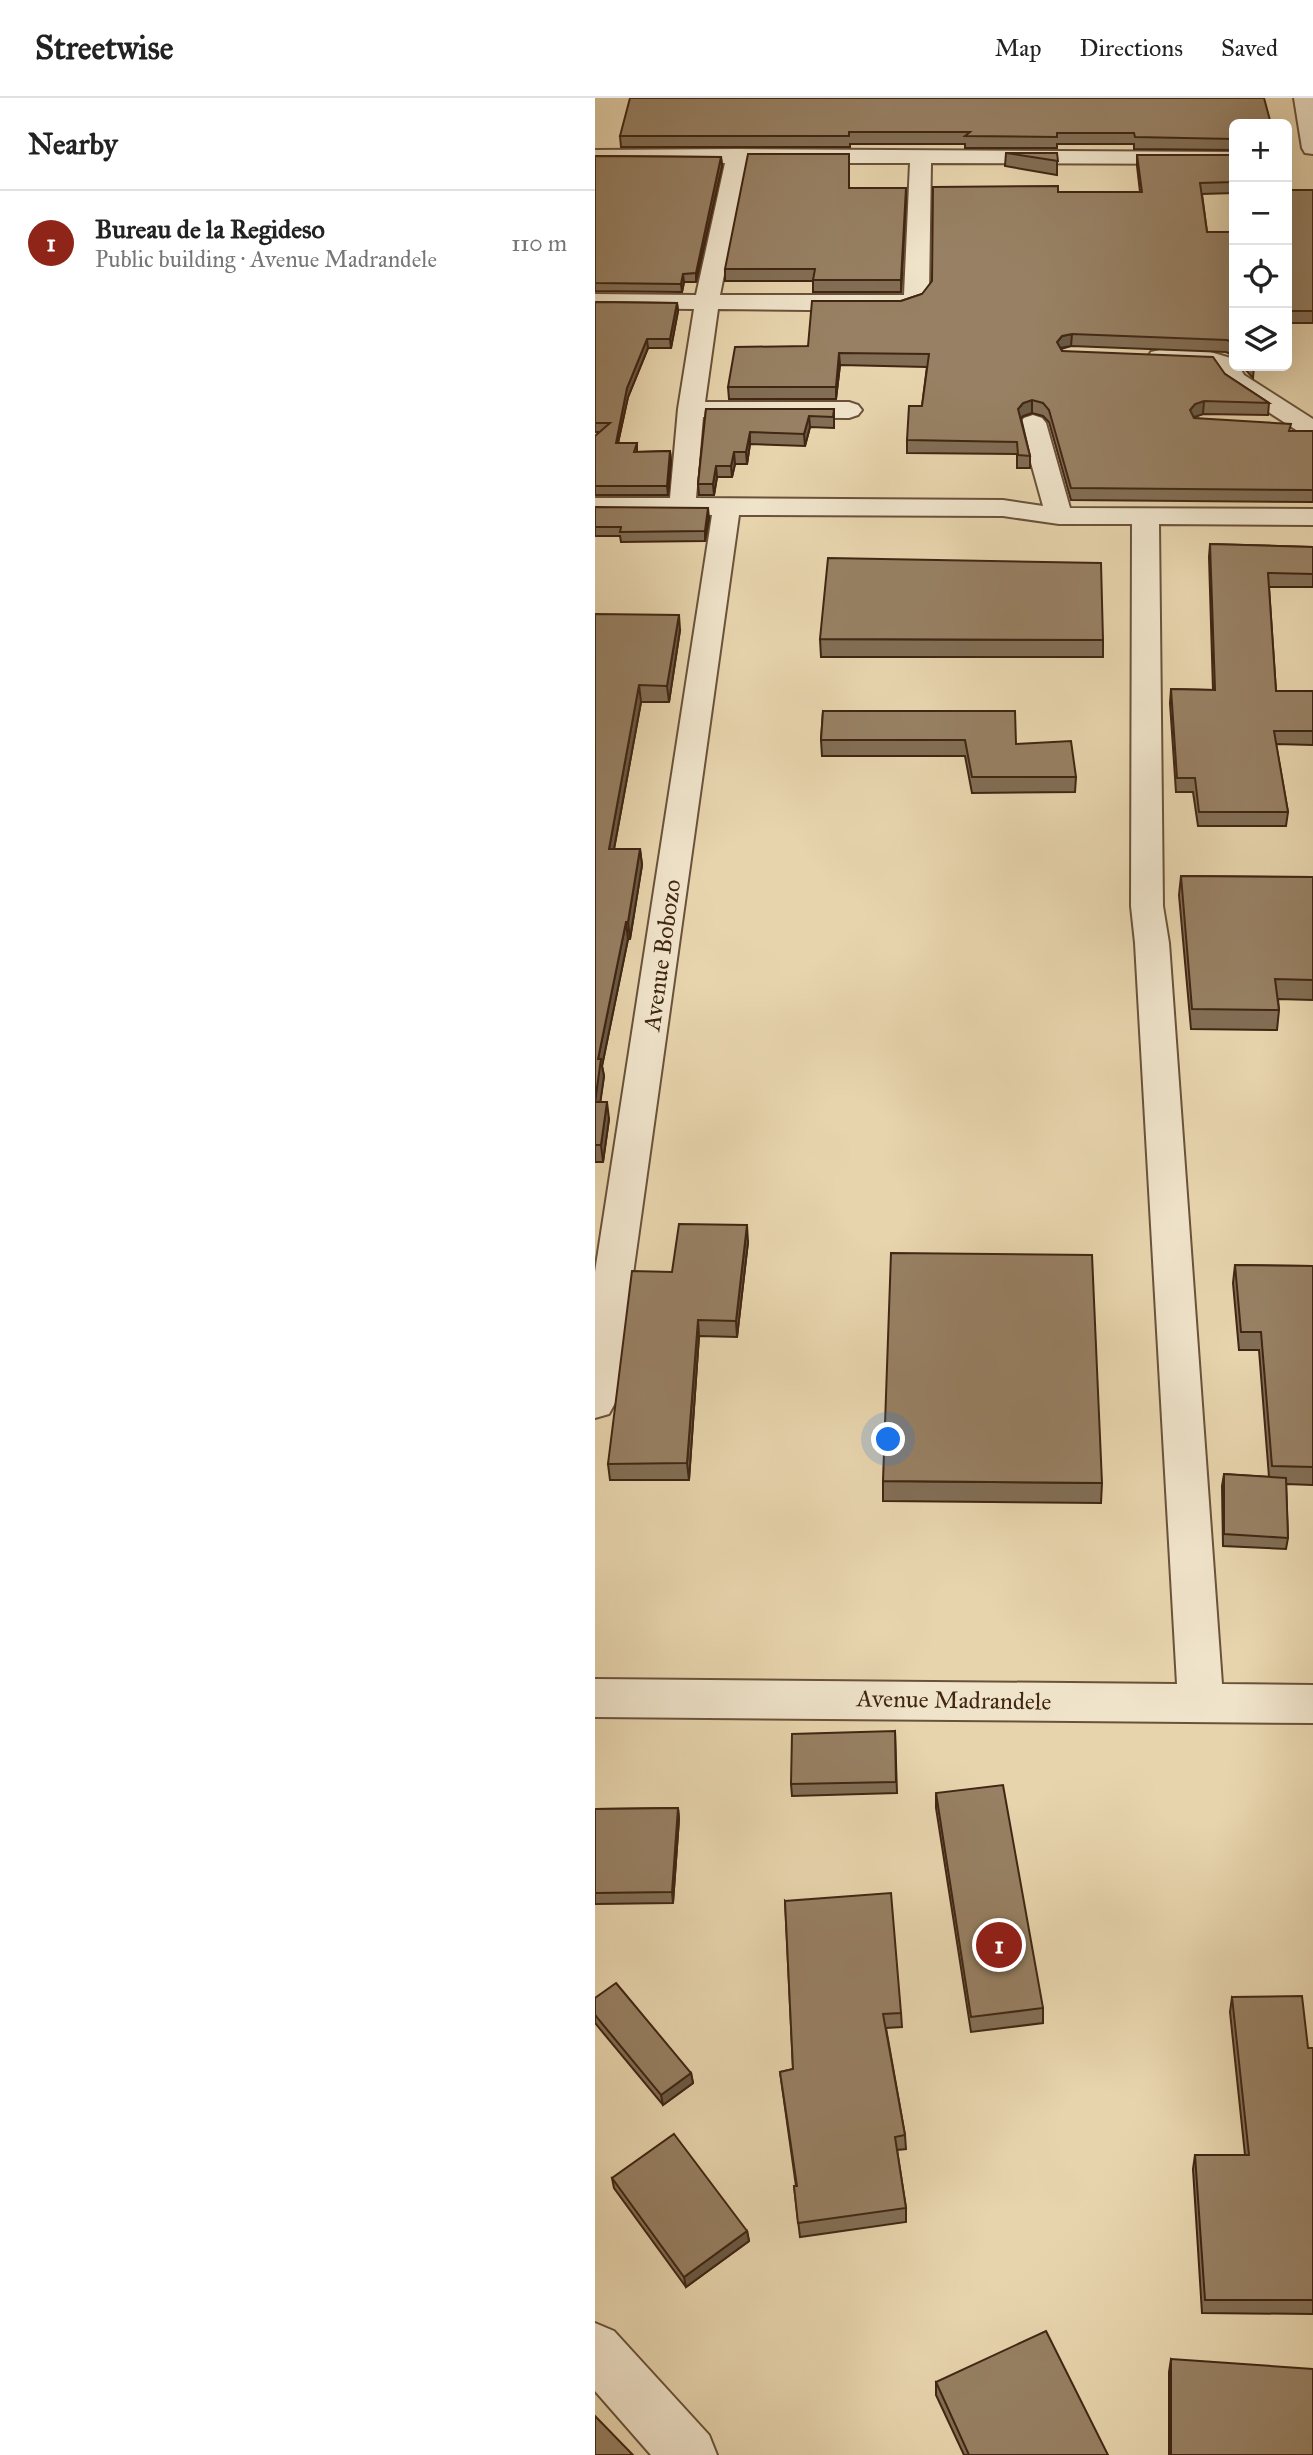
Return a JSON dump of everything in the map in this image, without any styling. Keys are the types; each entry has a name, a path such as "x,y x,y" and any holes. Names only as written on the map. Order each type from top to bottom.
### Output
{"street":[{"path":"1304,98 1309,155"},
{"path":"682,507 691,409 707,301 737,155"},
{"path":"595,301 901,304 912,300 916,293 921,155"},
{"path":"595,156 1229,158"},
{"path":"1139,357 1207,358 1226,364 1234,379 1311,428"},
{"path":"691,409 849,410"},
{"path":"1033,423 1059,516"},
{"path":"1255,425 1311,428"},
{"path":"595,506 1003,508 1059,516 1313,517"},
{"name":"Avenue Bobozo","path":"595,1403 727,506"},
{"path":"1145,517 1147,906 1153,943 1201,1702"},
{"name":"Avenue Madrandele","path":"595,1698 1313,1704"},
{"path":"595,2350 689,2455"}],"building":[{"path":"630,98 1264,98 1270,119 1229,119 1229,139 1135,137 1134,133 1057,133 1057,137 965,136 970,132 849,132 849,136 620,136"},
{"path":"1006,153 1057,153 1058,161"},
{"path":"748,154 849,154 849,188 906,188 901,280 813,280 815,269 725,269"},
{"path":"1137,155 1229,155 1229,182 1200,183 1207,232 1229,232 1229,341 1072,334 1062,336 1057,342 1062,351 1213,357 1225,374 1269,403 1204,401 1195,404 1190,410 1194,418 1291,424 1289,431 1313,431 1313,490 1071,488 1049,410 1043,403 1032,400 1023,403 1018,409 1030,456 1018,455 1017,442 907,440 909,406 922,406 929,354 839,353 836,387 728,387 735,347 808,346 812,301 901,301 922,294 932,281 933,187 1058,186 1058,192 1142,192"},
{"path":"595,156 721,157 696,273 683,274 681,284 595,283"},
{"path":"1292,190 1313,190 1313,311 1292,311"},
{"path":"595,302 677,303 670,339 647,339 627,388 616,443 637,443 634,452 670,451 667,486 595,486 595,436 610,423 595,423"},
{"path":"706,409 834,409 833,417 809,416 804,434 750,432 746,452 734,452 731,466 716,466 713,484 698,484"},
{"path":"595,507 708,508 705,531 620,532 621,527 595,527"},
{"path":"1210,544 1313,547 1313,574 1268,573 1276,691 1313,691 1313,731 1274,731 1288,812 1199,812 1195,778 1177,778 1171,689 1215,690"},
{"path":"828,558 1101,563 1103,640 820,639"},
{"path":"595,614 679,615 667,686 639,685 609,849 640,849 628,922 598,1059 601,1059 595,1102"},
{"path":"823,711 1015,711 1016,744 1071,741 1076,777 972,777 965,740 821,740"},
{"path":"1181,876 1313,877 1313,980 1275,979 1279,1010 1192,1009"},
{"path":"595,1102 607,1102 601,1145 595,1145"},
{"path":"679,1224 747,1225 736,1321 698,1320 687,1463 608,1464 632,1271 672,1272"},
{"path":"891,1253 1092,1255 1102,1483 883,1481"},
{"path":"1235,1265 1313,1266 1313,1467 1272,1466 1261,1332 1241,1332"},
{"path":"1224,1474 1286,1478 1288,1538 1224,1534"},
{"path":"895,1731 896,1782 791,1784 792,1734"},
{"path":"1003,1785 1043,2008 971,2017 936,1793"},
{"path":"678,1808 672,1892 595,1893 595,1809"},
{"path":"891,1893 901,2013 883,2014 905,2135 895,2137 906,2208 798,2223 794,2186 797,2186 780,2072 793,2069 785,1901"},
{"path":"616,1983 691,2073 661,2095 595,2015 595,1998"},
{"path":"1302,1996 1308,2048 1313,2048 1313,2300 1205,2300 1195,2155 1249,2155 1232,1997"},
{"path":"674,2134 747,2231 684,2277 612,2178"},
{"path":"1046,2331 1108,2455 969,2455 936,2382"},
{"path":"1171,2359 1313,2369 1313,2455 1171,2455"},
{"path":"595,2416 633,2455 595,2455"}],"place":[{"name":"Bureau de la Regideso","path":"999,1945"}]}
